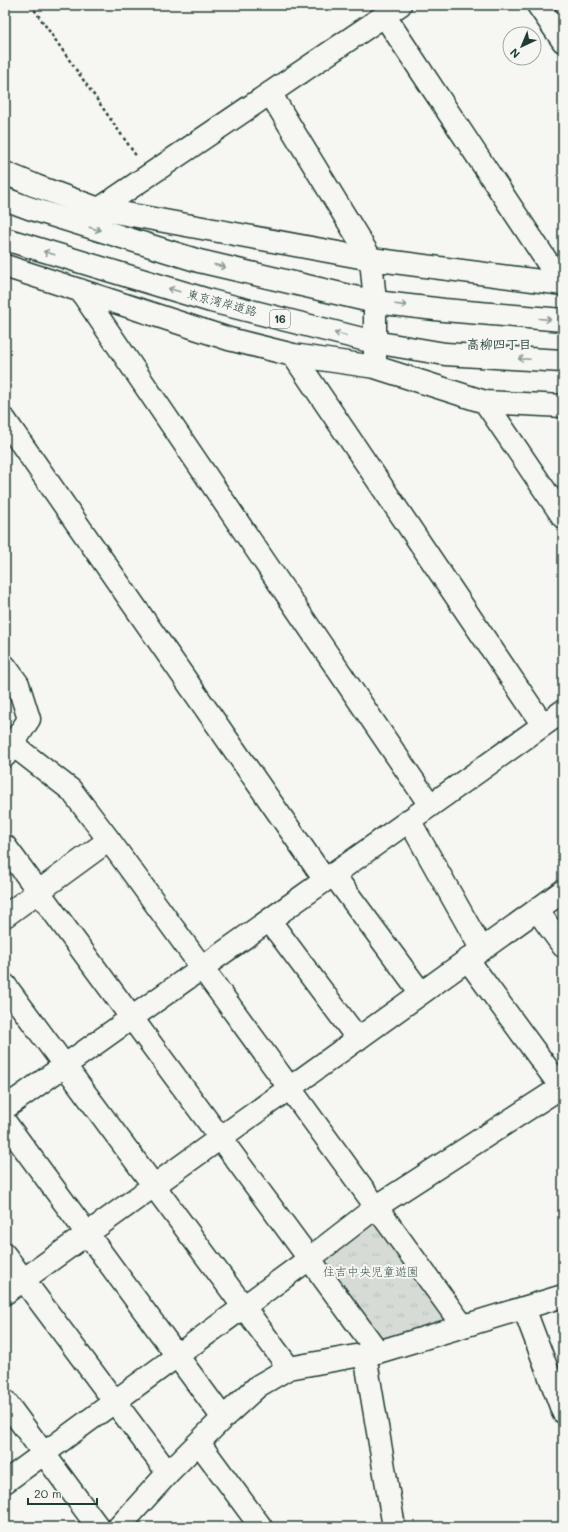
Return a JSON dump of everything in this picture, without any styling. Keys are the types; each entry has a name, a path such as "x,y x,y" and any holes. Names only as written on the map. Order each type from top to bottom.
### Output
{"main road":[{"path":"538,5 563,41"},
{"path":"99,208 392,10 560,283"},
{"path":"270,93 371,259 376,302 374,342 375,367"},
{"path":"5,173 36,186 99,208 371,259 560,283"},
{"path":"5,199 29,208 199,261 376,302 444,310 563,320"},
{"name":"東京湾岸道路","path":"5,239 211,301 374,342 445,354 563,361"},
{"path":"7,268 80,290 229,339 293,355 375,367 485,402 563,406"},
{"path":"80,290 430,805"},
{"path":"293,355 543,725"},
{"path":"485,402 563,517"},
{"path":"5,420 329,877 421,993"},
{"path":"5,666 18,684 29,720 9,750 70,790 109,840 463,1326"},
{"path":"5,1108 563,711"},
{"path":"5,1482 309,1259 376,1207 562,1086 475,955 410,820"},
{"path":"5,916 109,840"},
{"path":"5,846 309,1259 372,1354 394,1527"},
{"path":"5,1293 563,891"},
{"path":"537,910 563,946"},
{"path":"269,920 358,1039"},
{"path":"5,985 289,1368"},
{"path":"5,1122 223,1418"},
{"path":"5,1255 168,1473"},
{"path":"119,1527 168,1473 223,1418 258,1386 289,1368 372,1354 563,1296"},
{"path":"524,1308 563,1412"},
{"path":"5,1401 44,1453 95,1526"},
{"path":"199,1443 261,1527"}],"path":[{"path":"31,5 149,174"}],"green space":[{"name":"住吉中央児童遊園","path":"376,1207 463,1326 378,1352 309,1259"}],"district":[{"name":"高柳四丁目","path":"499,344"}]}
